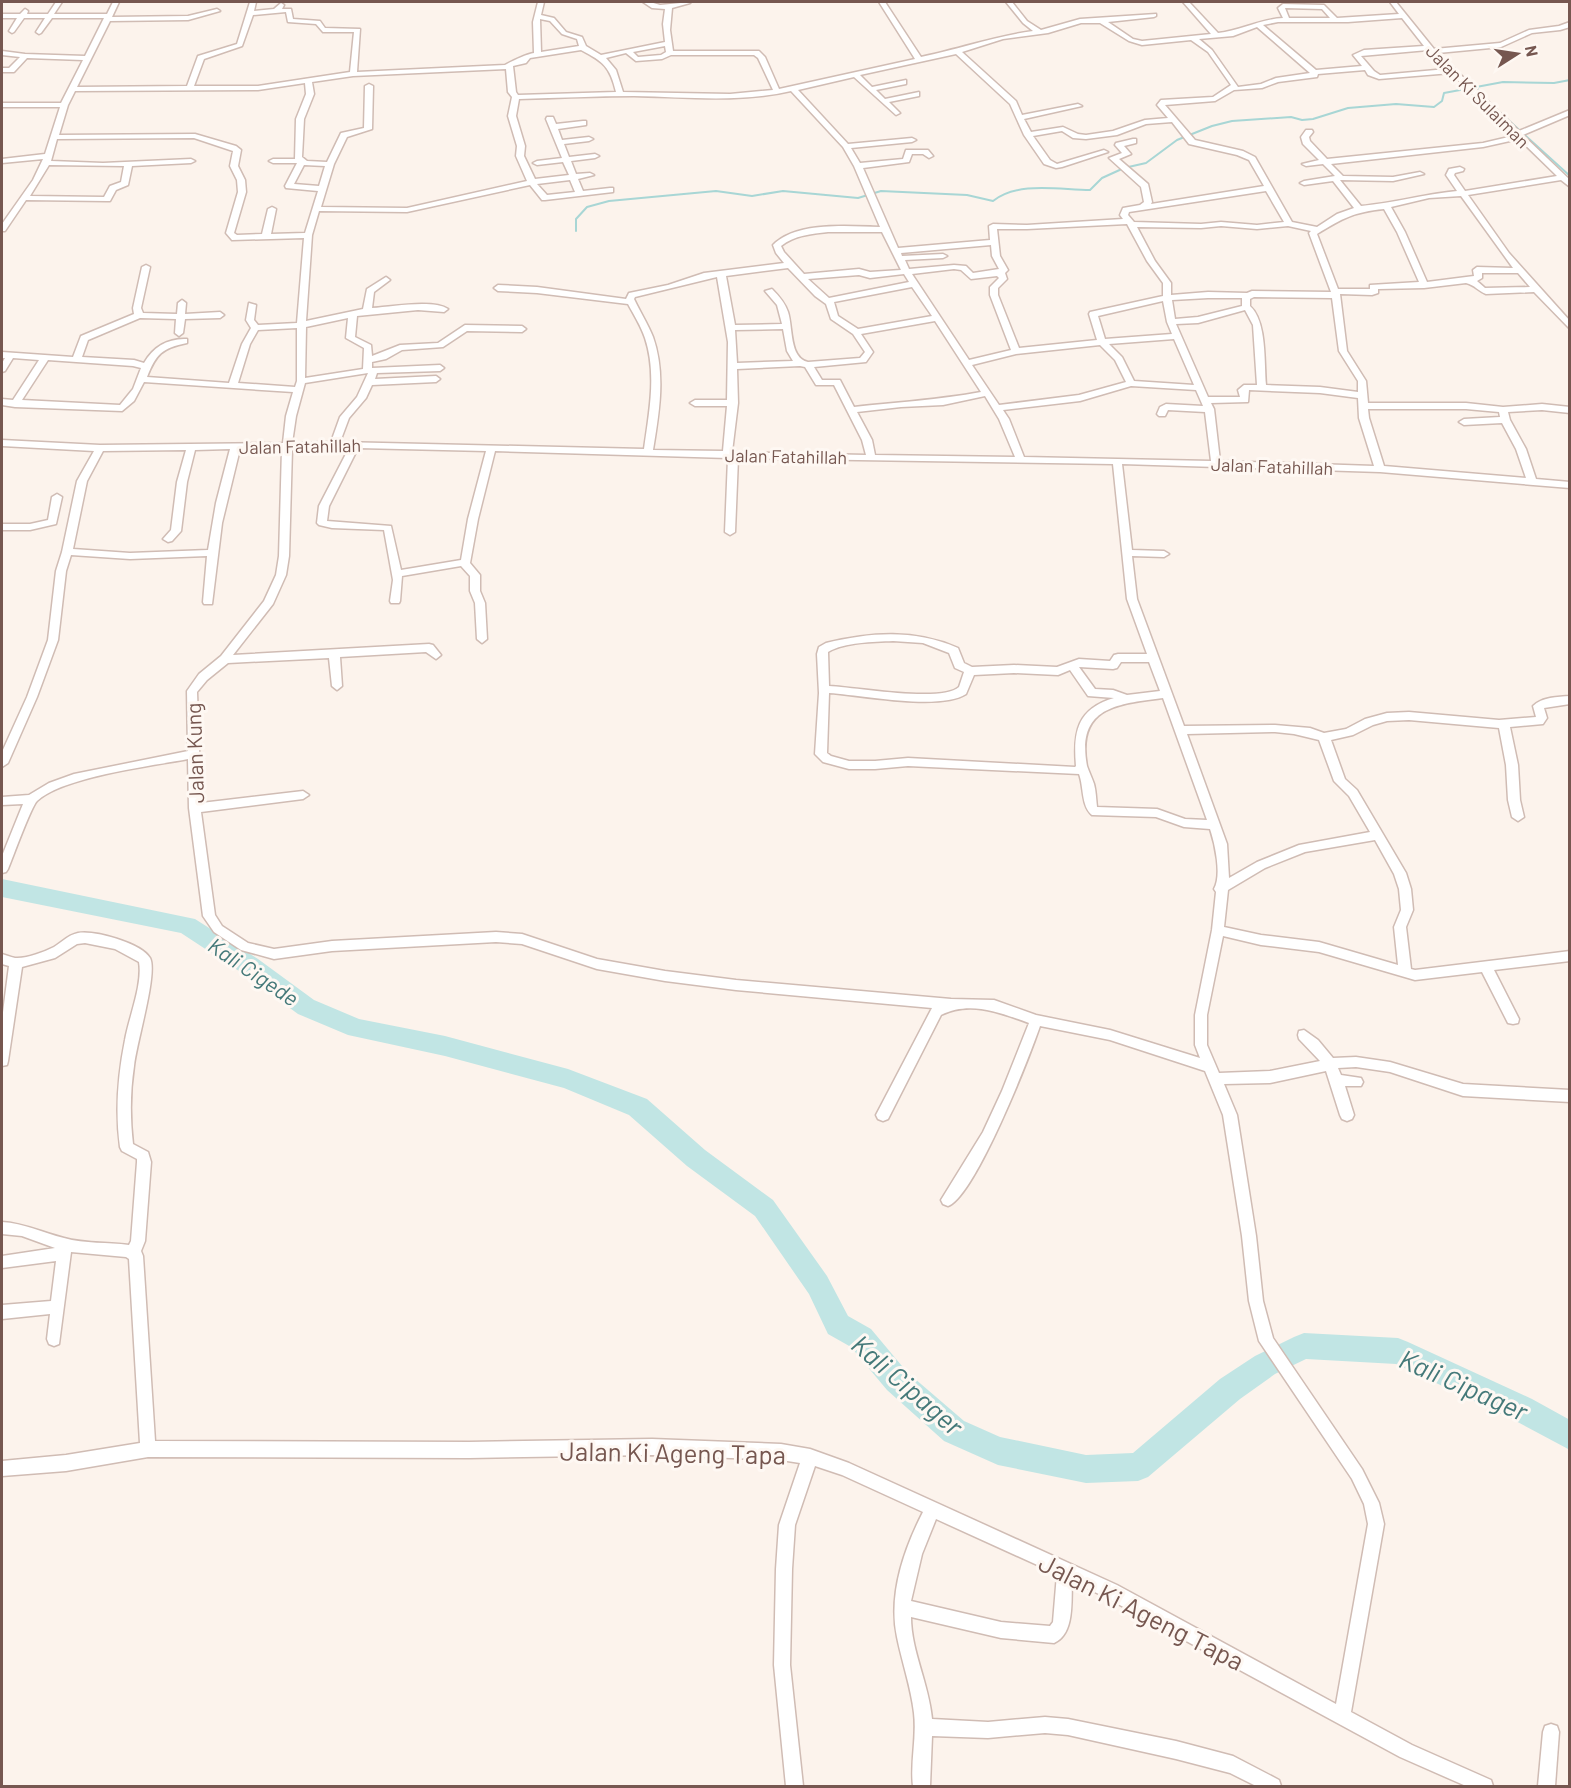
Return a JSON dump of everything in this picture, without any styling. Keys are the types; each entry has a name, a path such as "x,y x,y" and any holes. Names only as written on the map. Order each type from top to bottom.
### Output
{"street":[{"path":"39,32 59,2"},
{"path":"2,229 47,159 64,105 116,2"},
{"path":"190,87 201,58 240,45 253,2"},
{"path":"276,10 284,2"},
{"path":"538,54 536,37 540,2"},
{"path":"646,2 652,6 669,6 688,2"},
{"path":"882,2 920,58"},
{"path":"976,2 982,2"},
{"path":"1009,2 1018,15 1039,32"},
{"path":"1186,2 1216,36"},
{"name":"Jalan Ki Sulaiman","path":"1393,2 1430,50 1468,89 1520,134 1569,185"},
{"path":"669,6 666,16 670,53"},
{"path":"1287,20 1281,8 1283,6 1324,7 1335,20"},
{"path":"250,13 289,10 290,21 318,22 323,30 358,30 353,74"},
{"path":"2,16 24,13 48,16 188,18 217,11"},
{"path":"12,31 24,13"},
{"path":"857,75 920,58 957,51 1006,36 1039,32 1073,22 1154,15"},
{"path":"537,16 552,20 564,33 580,38 582,47"},
{"path":"1097,19 1137,42 1216,36 1236,33 1258,24 1287,20 1404,16"},
{"path":"1258,24 1314,72 1367,69"},
{"path":"1451,71 1381,77 1373,75 1367,69 1358,54 1501,45 1531,31 1560,28 1569,24"},
{"path":"1193,38 1210,51 1240,97 1161,103 1187,137 1198,144 1248,156 1289,224"},
{"path":"601,57 668,43"},
{"path":"72,89 190,87 250,89 353,74 509,67 523,61 528,56 582,47 601,57 616,76 620,95"},
{"path":"628,51 636,58 662,57 670,53 756,53 761,57 777,92"},
{"path":"957,51 1013,103 1028,135 1047,162 1056,166 1077,162 1104,152"},
{"path":"2,53 88,58"},
{"path":"2,70 11,70 25,56"},
{"path":"509,67 512,92 516,97"},
{"path":"516,97 730,96 777,92 887,69"},
{"path":"1236,88 1262,86 1276,80 1314,75 1314,72"},
{"path":"816,75 822,82"},
{"path":"857,75 896,113"},
{"path":"308,81 310,93 300,118 301,162 289,186 323,189"},
{"path":"871,89 903,82"},
{"name":"Jalan Kung","path":"369,86 368,129 346,133 330,164 308,235 299,386 291,416 287,446 284,556 281,575 269,602 247,627 225,659 197,683 192,691 195,807 209,916 218,928 245,947 260,952 288,954 332,946 496,937 522,939 597,964 665,976 736,985 951,1004 994,1005 1036,1020 1110,1035 1213,1073 1270,1077 1331,1064 1356,1062 1390,1067 1463,1090 1569,1096"},
{"path":"793,88 846,146 858,166 897,255 998,408 1021,460"},
{"path":"885,101 916,94"},
{"path":"516,97 512,116 520,140 520,156 532,182 544,198 610,190"},
{"path":"2,105 64,105"},
{"path":"1020,118 1078,106"},
{"path":"1306,164 1483,145 1520,134 1569,112"},
{"path":"1046,113 1060,129"},
{"path":"1028,135 1066,129 1076,136 1086,137 1114,133 1143,123 1173,120"},
{"path":"580,194 552,123 583,123"},
{"path":"1309,132 1305,137 1306,142 1326,161 1359,208"},
{"path":"1113,158 1127,154 1118,146 1129,142 1114,133"},
{"path":"53,137 195,136 233,148 237,150 234,166 242,186 230,233 236,238 308,235"},
{"path":"1086,137 1145,186 1148,202 1141,209"},
{"path":"560,142 589,139"},
{"path":"846,146 912,140"},
{"path":"858,166 906,160 909,153 925,152 929,156"},
{"path":"537,163 595,156"},
{"path":"2,161 47,159 128,164 190,161"},
{"path":"273,161 330,164"},
{"path":"24,198 107,200 113,188 125,183 128,164"},
{"path":"1460,170 1452,171 1450,176 1506,255 1569,327"},
{"path":"317,209 407,210 532,182 590,174"},
{"path":"1304,183 1338,179 1372,180 1420,174"},
{"path":"1408,175 1429,196"},
{"path":"1380,469 1364,418 1361,378 1343,351 1335,293 1313,236 1317,229 1359,208 1386,206 1429,196 1561,178"},
{"path":"1216,464 1207,404 1171,322 1164,277 1151,261 1124,211 1268,188"},
{"path":"1386,206 1401,232 1424,285"},
{"path":"266,237 272,209"},
{"path":"2,213 11,213"},
{"path":"971,276 999,273 1004,268 996,256 993,230 996,225 1027,227 1131,223 1201,226 1221,224 1257,227 1289,224 1317,229"},
{"path":"734,366 840,363 863,360 869,352 856,332 834,316 828,301 790,265 780,253 777,245 785,238 839,228 885,231"},
{"path":"897,255 994,242"},
{"path":"897,255 946,256"},
{"path":"648,453 654,408 653,351 650,339 630,297 634,293 670,287 704,276 790,265"},
{"path":"139,315 138,305 146,267"},
{"path":"802,277 856,272 870,275 961,267 977,282 997,285"},
{"path":"1171,322 1198,320 1246,301 1256,294 1372,292 1375,291 1373,287 1378,286 1424,285 1478,278 1477,270 1520,271"},
{"path":"999,273 1003,279 997,285 994,295 1016,351"},
{"path":"721,274 730,310 734,366 730,455 730,532"},
{"path":"367,311 370,291 386,280"},
{"path":"1467,280 1476,283 1485,291 1538,289"},
{"path":"828,301 874,290 914,284"},
{"path":"498,288 537,290 631,302"},
{"path":"769,291 782,306 795,359 804,364 819,383 837,382"},
{"path":"1131,383 1119,359 1102,342 1093,314 1097,311 1167,298 1208,295 1246,301"},
{"path":"1246,301 1257,325 1262,388"},
{"path":"2,402 120,409 125,406 158,348 182,337 180,317 182,303"},
{"path":"252,305 250,320 255,328"},
{"path":"255,328 302,325 367,311 418,307 444,309"},
{"path":"77,359 84,338 139,315 180,317 220,315"},
{"path":"335,444 345,417 362,398 371,371 367,346 350,338 353,315"},
{"path":"856,332 939,318"},
{"path":"732,328 787,326"},
{"path":"233,385 246,344 255,328"},
{"path":"368,360 383,357 400,348 440,345 465,328 522,329"},
{"path":"968,363 1016,351 1176,336"},
{"path":"2,369 6,355 134,363 148,367"},
{"path":"15,404 45,358"},
{"path":"837,382 842,373 840,363"},
{"path":"140,379 178,384 299,386 371,371 440,368"},
{"path":"369,382 436,379"},
{"path":"837,382 867,440 871,458"},
{"path":"998,408 1080,398 1131,383 1201,388"},
{"path":"1162,414 1163,409 1167,407 1245,400 1244,388 1317,389 1364,396"},
{"path":"850,410 943,402 988,393"},
{"path":"695,403 733,403"},
{"path":"1363,406 1466,406 1504,415"},
{"path":"1464,422 1542,407 1569,410"},
{"path":"1504,415 1521,449 1532,482"},
{"name":"Jalan Fatahillah","path":"2,443 100,448 355,444 491,450 1117,461 1380,469 1569,485"},
{"path":"355,444 324,506 322,523 326,526 356,524 387,527 397,574 395,601"},
{"path":"208,602 212,553 225,479 236,446"},
{"path":"2,763 32,697 53,640 62,571 82,480 100,448"},
{"path":"168,539 176,531 182,482 191,448"},
{"path":"397,574 464,563 467,560 473,519 491,450"},
{"path":"1117,461 1132,599 1221,844 1223,862 1218,930 1201,1015 1201,1045 1230,1115 1249,1236 1256,1301 1266,1341 1356,1474 1371,1503 1376,1524 1342,1716"},
{"path":"2,527 30,527 53,522 57,497"},
{"path":"67,552 130,556 212,553"},
{"path":"1128,554 1164,555"},
{"path":"464,563 475,575 475,591 480,603 482,639"},
{"path":"1082,768 1070,772 908,762 895,765 830,762 821,754 824,689 822,654 825,648 885,636 905,636 944,646 955,652 959,665 969,671 1014,669 1058,671 1078,663 1114,664 1120,658 1152,658"},
{"path":"225,659 429,648 436,655"},
{"path":"334,654 336,686"},
{"path":"1073,666 1092,693 1113,694 1128,699"},
{"path":"824,689 853,691 876,696 948,697 959,695 964,689 969,671"},
{"path":"1166,694 1128,699 1096,708 1088,717 1079,746 1082,768 1088,782 1090,805 1096,812 1157,813 1184,823 1213,825"},
{"path":"1180,730 1278,729 1324,737 1349,732 1369,722 1387,717 1409,716 1504,724 1539,721 1542,718 1538,706 1548,702 1569,700"},
{"path":"1504,724 1512,765 1514,800 1518,818"},
{"path":"1324,737 1341,784 1353,793 1397,865 1405,889 1406,916 1400,927 1405,973"},
{"path":"2,801 32,799 53,786 74,778 192,754"},
{"path":"195,807 303,795"},
{"path":"2,869 32,799"},
{"path":"1220,894 1261,865 1303,848 1378,835"},
{"path":"1218,930 1261,940 1319,947 1405,973 1431,975 1569,956"},
{"path":"2,959 16,963 56,952 81,937 136,951 142,954 146,962 131,1041 125,1117 127,1147 143,1156 144,1162 138,1240 133,1253 137,1263 148,1449"},
{"path":"2,1060 16,963"},
{"path":"1486,967 1513,1019"},
{"path":"883,1115 937,1011 951,1004"},
{"path":"948,1200 986,1144 1013,1084 1036,1020"},
{"path":"1304,1035 1331,1064 1347,1114"},
{"path":"1336,1080 1356,1082"},
{"path":"2,1228 22,1230 65,1249"},
{"path":"2,1262 65,1249 133,1253"},
{"path":"54,1339 65,1249"},
{"path":"2,1312 57,1307"},
{"name":"Jalan Ki Ageng Tapa","path":"2,1469 66,1463 148,1449 469,1450 652,1447 744,1449 810,1457 844,1468 1111,1591 1406,1751 1485,1786"},
{"path":"795,1786 782,1665 784,1569 787,1525 810,1457"},
{"path":"921,1786 924,1727 914,1667 904,1636 904,1607 911,1559 920,1533 933,1509"},
{"path":"904,1607 1001,1630 1054,1635 1061,1625 1065,1569"},
{"path":"924,1727 988,1730 1045,1725 1079,1729 1233,1765 1273,1786"},
{"path":"1546,1786 1551,1732"}],"waterway":[{"path":"576,231 576,219 587,207 609,201 716,191 752,196 783,191 858,198 881,191 967,195 993,201 1014,191 1027,189 1090,190 1102,178 1124,168 1146,163 1177,140 1212,126 1232,121 1291,117 1302,120 1313,119 1348,108 1396,104 1434,107 1442,101 1444,93 1503,82 1554,83 1570,80"},
{"path":"1477,88 1488,102"},
{"path":"1496,109 1570,176"},
{"name":"Kali Cipager","path":"2,888 187,925 250,966 306,1007 356,1028 445,1046 568,1079 638,1107 696,1158 764,1208 818,1285 838,1325 861,1338 897,1381 954,1431 998,1451 1086,1469 1138,1467 1230,1389 1265,1365 1304,1346 1398,1351 1522,1409 1570,1436"}],"water label":[{"name":"Kali Cigede","path":"254,971"}]}
